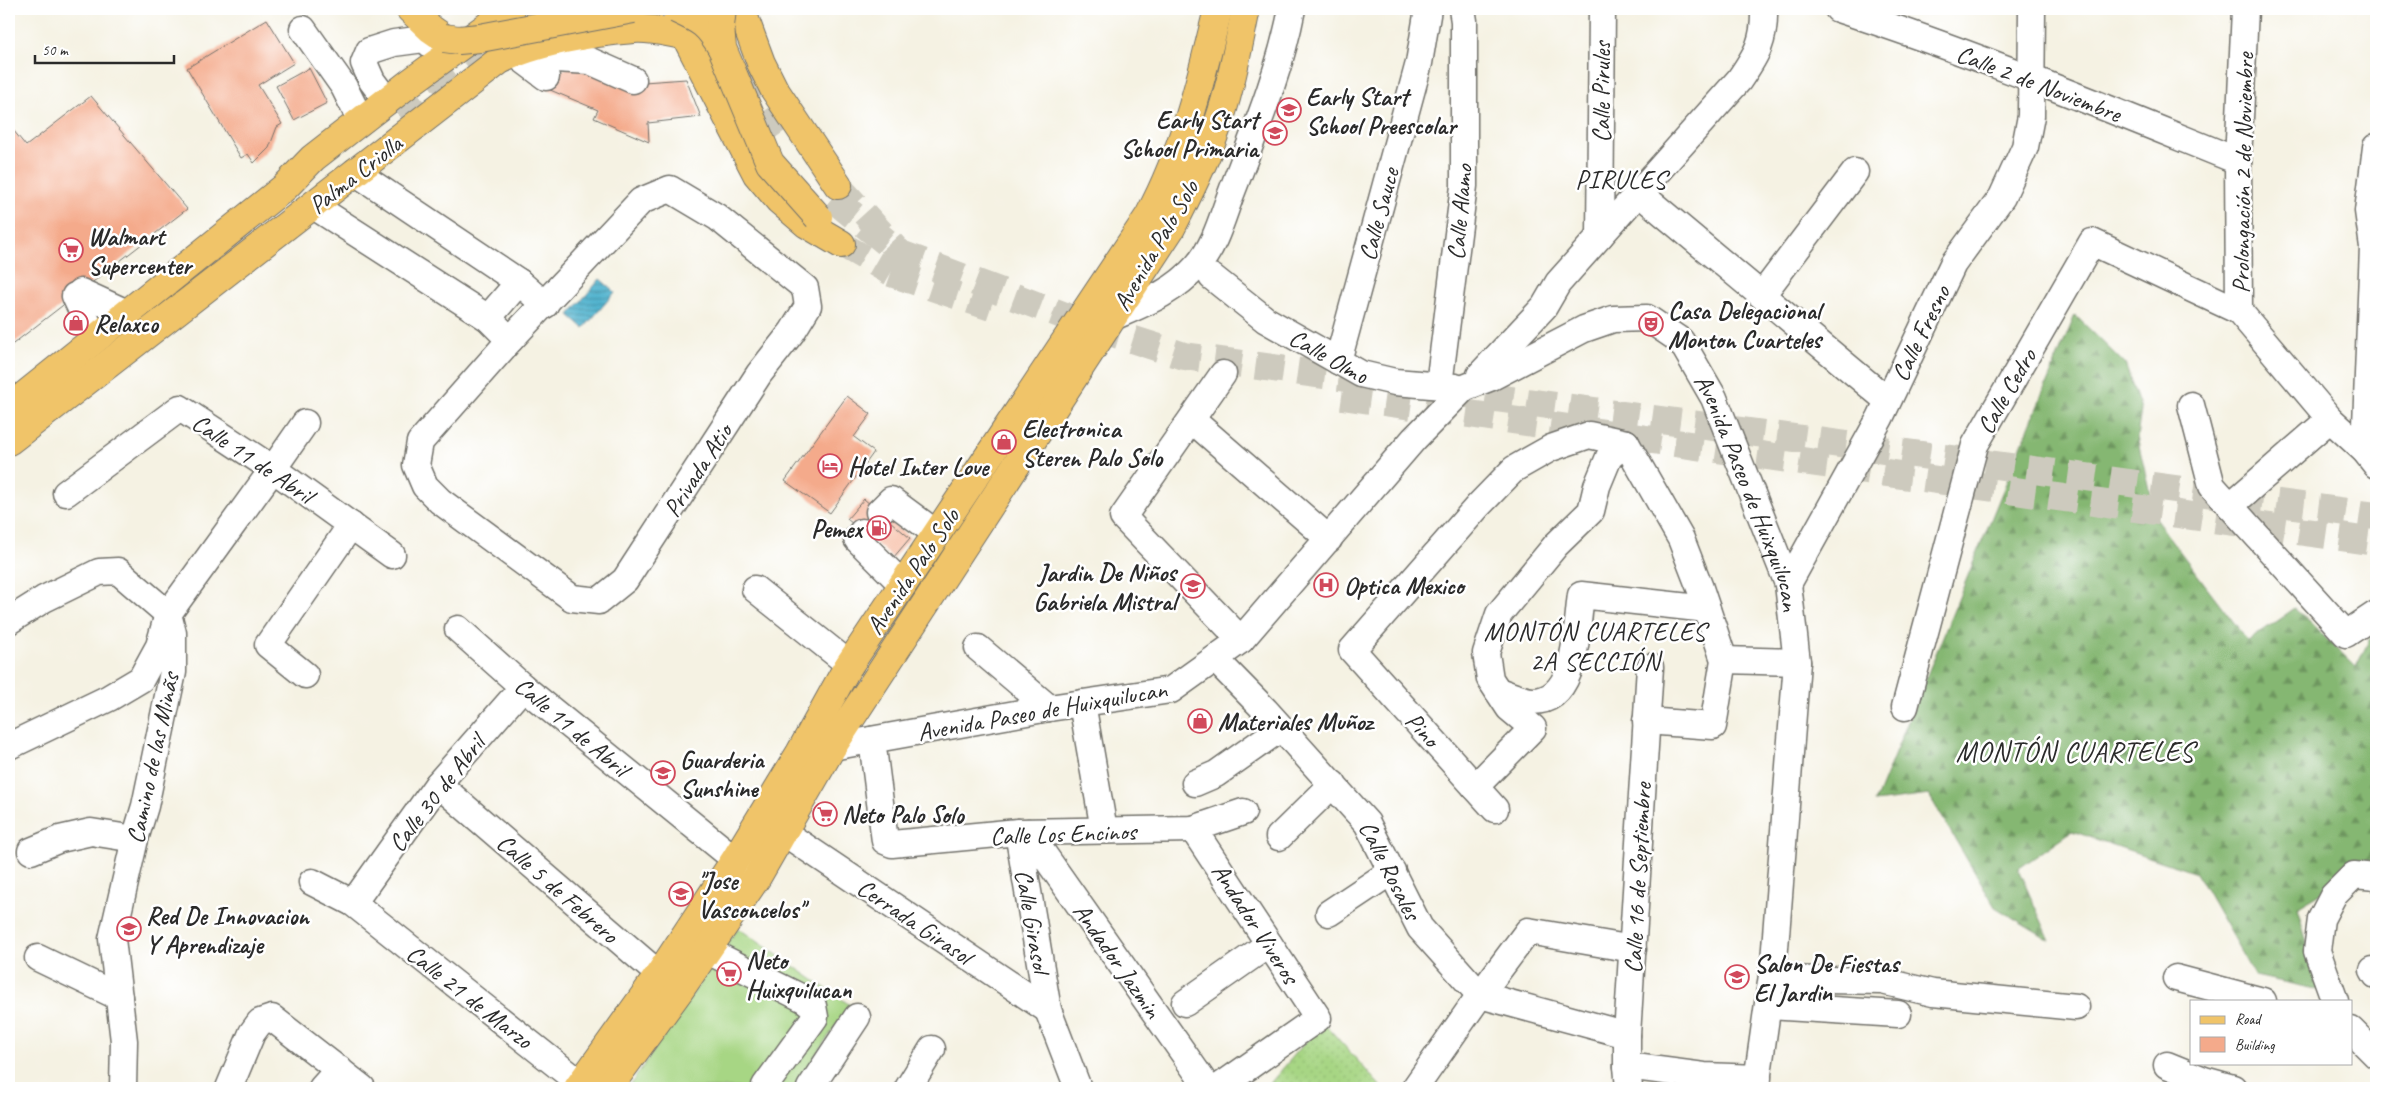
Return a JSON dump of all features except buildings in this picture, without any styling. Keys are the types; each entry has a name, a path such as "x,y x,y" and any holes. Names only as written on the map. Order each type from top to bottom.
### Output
{"main road":[{"path":"410,9 431,29 444,38 459,40 633,9"},
{"name":"Palma Criolla","path":"9,408 285,187 313,158 361,121 393,108 446,56 512,9"},
{"path":"564,9 567,40"},
{"path":"567,40 577,28 573,9"},
{"path":"676,9 699,19 709,27 722,48 770,163 830,200"},
{"path":"722,9 720,26 722,48"},
{"path":"685,35 757,174 779,200 807,224 841,244 830,200 761,63 741,9"},
{"name":"Palma Criolla","path":"9,441 500,60 514,53 567,40 633,30 660,29 685,35 716,28 741,9"},
{"path":"1217,12 1245,15"},
{"name":"Avenida Palo Solo","path":"608,1088 669,983 735,860 800,753 850,665 1131,245 1158,199 1167,180 1197,93 1217,12"},
{"name":"Avenida Palo Solo","path":"581,1087 669,983 706,950 757,877 832,747 1171,228 1214,137 1245,15"},
{"path":"285,187 324,172 393,108"},
{"path":"789,144 830,200"},
{"path":"976,474 1001,490"}],"street":[{"path":"1114,317 1156,298 1176,286 1198,265 1207,253 1248,151 1285,40 1292,9"},
{"name":"Calle Sauce","path":"1338,361 1419,63 1428,9"},
{"name":"Calle Alamo","path":"1451,387 1464,186 1464,21 1462,9"},
{"name":"Calle Pirules","path":"1600,236 1602,9"},
{"path":"1451,387 1487,368 1544,306 1558,283 1739,80 1757,54 1764,26 1764,9"},
{"name":"Calle 2 de Noviembre","path":"1838,9 1903,20 2031,79 2238,161"},
{"name":"Calle Fresno","path":"1788,584 1880,418 1953,264 2002,197 2026,147 2031,116 2032,9"},
{"name":"Prolongación 2 de Noviembre","path":"2245,9 2238,161 2239,311 2330,419 2371,458"},
{"path":"303,29 340,80 361,121"},
{"path":"393,108 372,81 364,63 369,51 402,41 424,39 446,56"},
{"path":"567,40 555,59 590,61 633,80"},
{"path":"514,53 546,76"},
{"path":"2371,458 2375,242 2368,211 2376,147"},
{"path":"355,172 519,282 544,305"},
{"path":"1762,295 1855,172"},
{"name":"Privada Atio","path":"670,189 717,217 805,288 808,306 792,332 759,374 625,580 599,601 572,598 440,501 425,486 416,465 420,442 510,340 641,201 670,189"},
{"path":"1640,193 1887,400"},
{"path":"314,206 488,318 510,340"},
{"name":"Calle Cedro","path":"1904,708 1975,444 2092,242 2239,311"},
{"name":"Calle Olmo","path":"1212,277 1251,310 1361,374 1395,382 1451,387"},
{"path":"488,318 519,282"},
{"path":"95,339 78,294 127,313"},
{"name":"Avenida Paseo de Huixquilucan","path":"800,753 1050,708 1171,690 1216,660 1241,640 1414,439 1451,387 1492,377 1584,329 1613,319 1648,318 1681,341 1714,398 1788,584 1797,662 1772,979 1757,1083"},
{"path":"1223,374 1123,517 1241,640"},
{"path":"2191,405 2212,486 2346,634 2376,614"},
{"name":"Calle 11 de Abril","path":"66,493 180,408 274,469 392,556"},
{"path":"2230,506 2330,419"},
{"path":"1192,420 1329,539"},
{"path":"9,746 109,698 141,679 159,646 168,614 274,469 304,423"},
{"name":"Pino","path":"1495,809 1352,650 1478,506 1514,469 1551,448 1589,434 1626,443"},
{"path":"1475,787 1533,728 1509,708 1490,679 1486,653 1499,614 1556,545 1591,511 1597,486 1610,457 1626,443 1681,539 1724,660 1713,726 1646,720"},
{"path":"880,512 891,500 937,534"},
{"path":"305,675 268,645 351,525"},
{"path":"862,532 857,539 903,585"},
{"path":"9,621 44,599 99,572 118,571 168,614"},
{"path":"755,589 850,665"},
{"path":"1498,691 1531,701 1547,698 1562,688 1570,671 1581,595 1707,609"},
{"name":"Camino de las Minãs","path":"123,1088 124,1041 112,940 135,839 145,806 173,672 173,633 168,614"},
{"name":"Calle 11 de Abril","path":"458,629 523,687 757,877"},
{"path":"978,648 1050,708"},
{"name":"Calle Rosales","path":"1216,660 1333,784 1367,823 1420,928 1480,995"},
{"path":"1724,660 1797,662"},
{"name":"Calle 16 de Septiembre","path":"1628,1077 1627,1035 1650,667"},
{"name":"Calle 30 de Abril","path":"353,903 438,784 523,687"},
{"path":"1082,703 1104,830"},
{"path":"1196,783 1216,774 1281,728"},
{"name":"Calle Los Encinos","path":"872,740 887,843 1023,832 1193,829 1243,812"},
{"name":"Calle 5 de Febrero","path":"438,784 669,983"},
{"path":"1279,837 1333,784"},
{"name":"Andador Viveros","path":"1193,829 1318,1018 1218,1088"},
{"path":"31,851 60,839 91,832 135,839"},
{"name":"Cerrada Girasol","path":"783,832 1048,1010"},
{"name":"Calle Girasol","path":"1023,832 1048,1010 1078,1088"},
{"name":"Andador Jazmin","path":"1023,832 1208,1088"},
{"path":"1329,913 1392,871"},
{"path":"2335,1000 2316,951 2320,919 2333,896 2354,875 2376,877"},
{"name":"Calle 21 de Marzo","path":"312,882 353,903 581,1087"},
{"path":"1414,1088 1528,931 1633,949"},
{"path":"1185,1003 1269,944"},
{"path":"706,950 804,999 813,1006 815,1017 765,1086"},
{"path":"38,958 119,997"},
{"path":"2176,978 2259,1000"},
{"path":"1772,979 1882,981 1933,993 2076,1007"},
{"path":"1480,995 1627,1035"},
{"path":"1769,1006 1898,1014"},
{"path":"810,1088 857,1017"},
{"path":"229,1088 252,1033 260,1022 272,1018 362,1088"},
{"path":"2352,1031 2376,1054"},
{"path":"908,1088 932,1049"},
{"path":"2167,1065 2204,1080 2233,1088"},
{"path":"322,1088 339,1069"},
{"path":"1628,1077 1704,1076 1757,1083"}],"green space":[{"path":"2075,315 2125,364 2141,410 2137,437 2156,520 2248,641 2295,608 2356,667 2372,634 2376,631 2376,860 2297,907 2320,990 2255,976 2196,873 2072,831 2018,869 2050,940 1995,907 1929,795 1875,802"},
{"path":"738,928 850,1005 793,1088 628,1088"},
{"path":"1323,1022 1382,1088 1266,1088"}],"water":[{"path":"600,279 615,292 584,328 569,315"}],"tunnel":[{"path":"398,114 517,21 545,10 557,9"},
{"path":"635,9 677,18 698,30"},
{"path":"740,77 789,144"},
{"path":"838,185 901,254"},
{"path":"832,198 901,254 1094,327 1184,356 1376,382"},
{"path":"841,244 891,273"},
{"path":"891,273 991,307"},
{"path":"1444,391 2376,516"},
{"path":"1342,396 2376,542"}],"place":[{"name":"Early Start School Preescolar","path":"1289,110"},
{"name":"Early Start School Primaria","path":"1275,133"},
{"name":"Walmart Supercenter","path":"71,250"},
{"name":"Relaxco","path":"76,323"},
{"name":"Casa Delegacional Monton Cuarteles","path":"1651,324"},
{"name":"Electronica Steren Palo Solo","path":"1004,442"},
{"name":"Hotel Inter Love","path":"830,466"},
{"name":"Pemex","path":"879,528"},
{"name":"Optica Mexico","path":"1326,585"},
{"name":"Jardin De Niños Gabriela Mistral","path":"1193,586"},
{"name":"Materiales Muñoz","path":"1200,721"},
{"name":"Guarderia Sunshine","path":"663,773"},
{"name":"Neto Palo Solo","path":"825,814"},
{"name":"\"Jose Vasconcelos\"","path":"681,894"},
{"name":"Red De Innovacion Y Aprendizaje","path":"129,929"},
{"name":"Neto Huixquilucan","path":"729,974"},
{"name":"Salon De Fiestas El Jardin","path":"1737,977"}],"district":[{"name":"PIRULES","path":"1621,179"},
{"name":"MONTÓN CUARTELES 2A SECCIÓN","path":"1595,646"},
{"name":"MONTÓN CUARTELES","path":"2075,751"}]}
